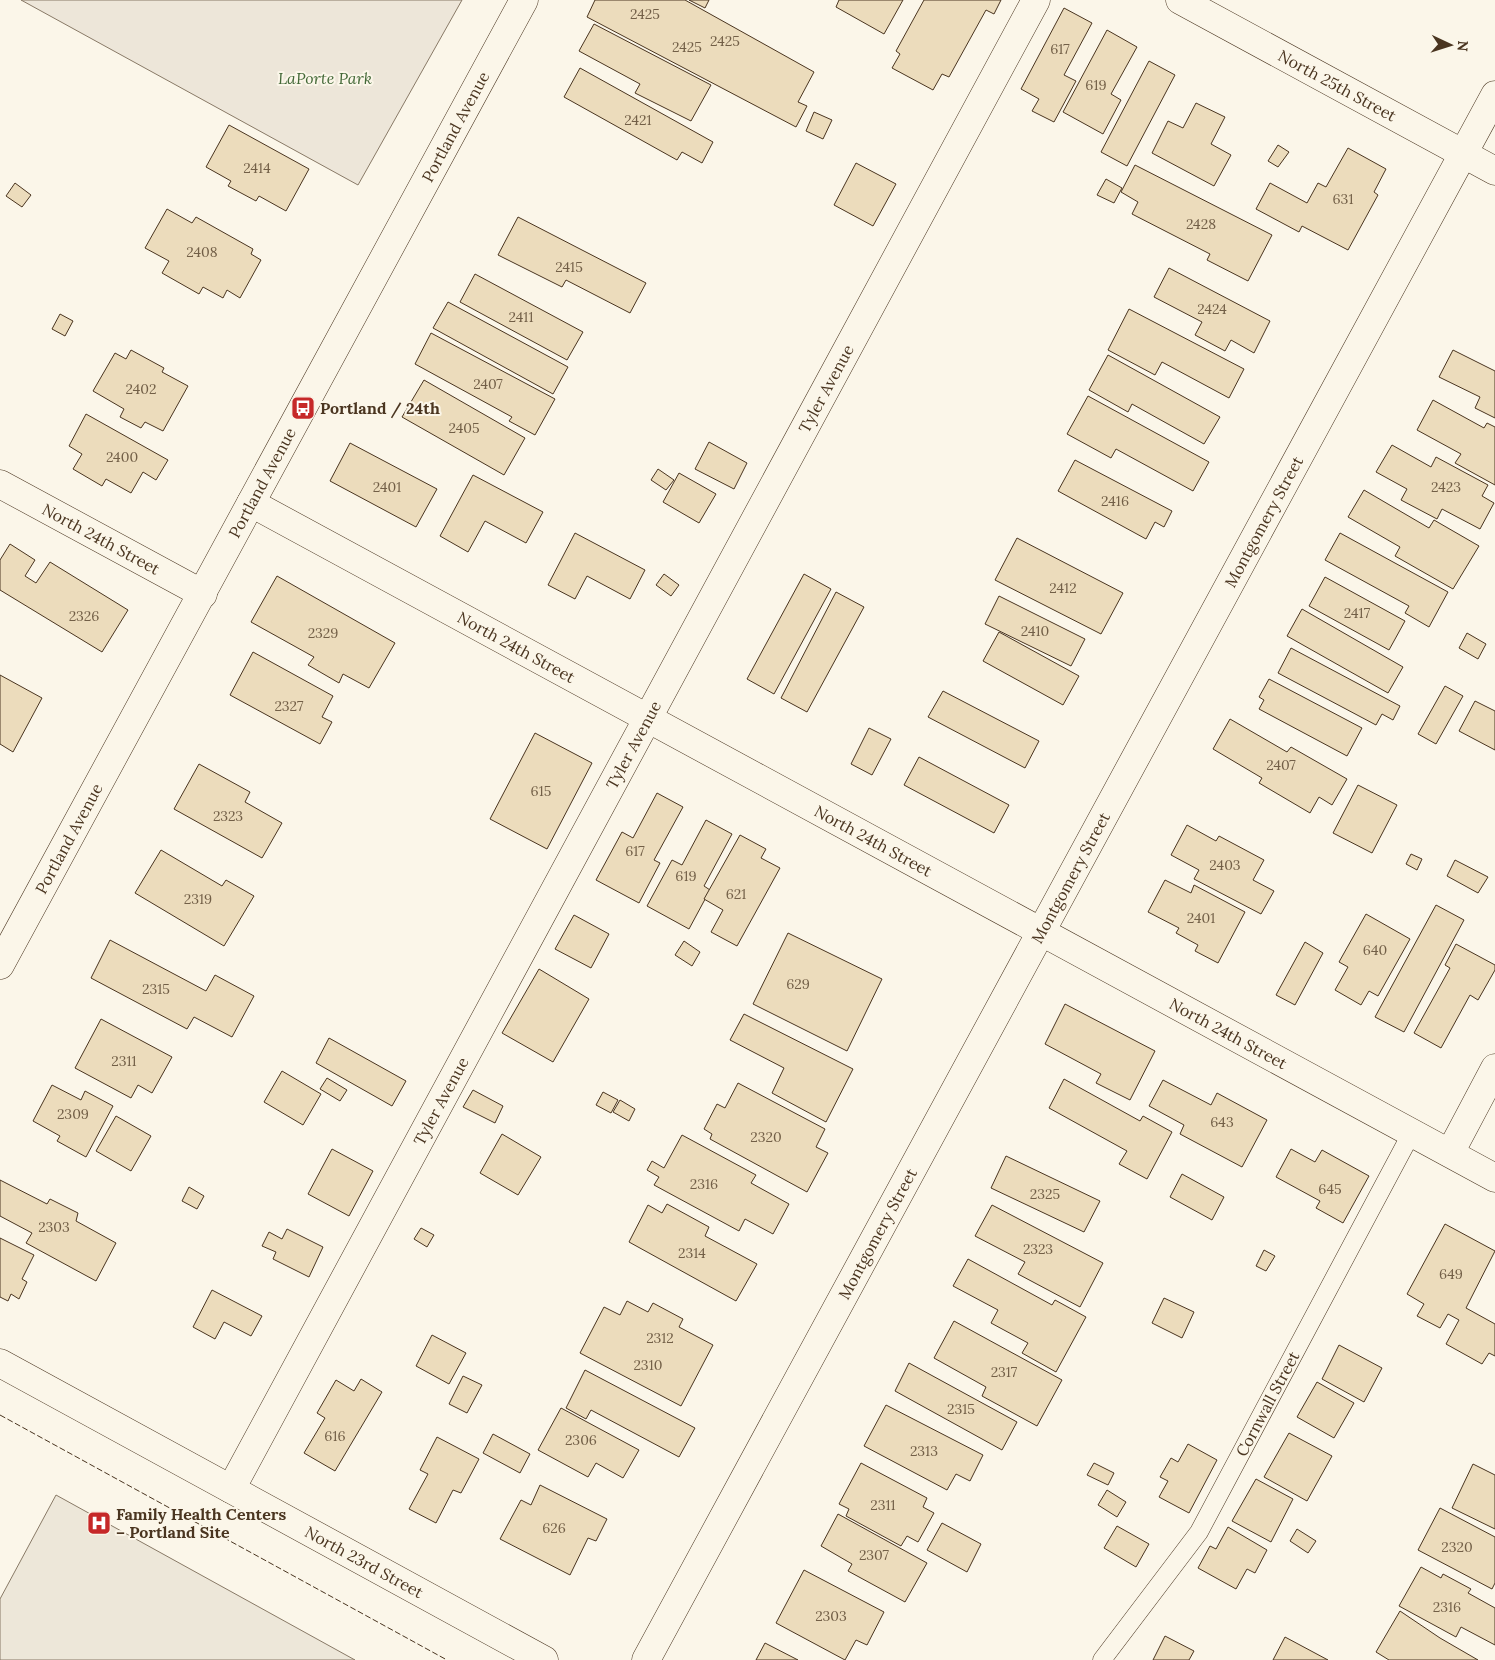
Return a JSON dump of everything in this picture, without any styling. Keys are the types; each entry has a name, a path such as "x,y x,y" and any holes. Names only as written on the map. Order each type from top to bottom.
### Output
{"street":[{"name":"Portland Avenue","path":"0,965 524,0"},
{"name":"Tyler Avenue","path":"231,1489 646,716 1036,0"},
{"name":"North 25th Street","path":"1180,0 1495,171"},
{"name":"Montgomery Street","path":"646,1660 1495,95"},
{"name":"North 24th Street","path":"0,484 203,594"},
{"name":"North 24th Street","path":"251,503 1495,1178"},
{"path":"1450,1153 1495,1068"},
{"name":"North 23rd Street","path":"0,1362 544,1660"}],"lane":[{"name":"Cornwall Street","path":"1102,1660 1199,1532 1411,1134"}],"green space":[{"name":"LaPorte Park","path":"21,0 462,0 358,185"}],"shaded area":[{"path":"56,1495 355,1660 0,1660 0,1599"}],"building":[{"path":"595,0 685,0 814,72 798,102 807,106 796,127 587,17"},
{"path":"689,0 709,0 705,8"},
{"path":"839,0 903,0 884,34 836,7"},
{"path":"924,0 1001,0 994,14 986,10 949,77 942,74 933,90 892,68 900,54 896,51"},
{"path":"1064,8 1092,23 1064,75 1076,81 1054,122 1032,111 1039,99 1021,89"},
{"path":"594,24 711,85 691,121 635,93 640,84 579,51"},
{"path":"1107,30 1137,47 1111,94 1121,100 1103,134 1063,112"},
{"path":"1149,61 1175,75 1127,166 1101,152"},
{"path":"580,68 713,142 702,163 682,152 677,160 564,97"},
{"path":"1196,103 1225,117 1211,144 1231,155 1214,186 1152,153 1168,121 1183,128"},
{"path":"814,112 832,120 823,139 806,131"},
{"path":"229,125 309,169 286,211 259,196 256,201 228,186 231,181 206,167"},
{"path":"1278,145 1289,152 1278,167 1268,161"},
{"path":"1348,148 1386,169 1374,192 1378,195 1348,250 1302,226 1299,232 1256,209 1270,183 1307,203 1318,183 1326,187"},
{"path":"856,163 896,184 873,226 834,205"},
{"path":"1135,165 1272,235 1248,281 1207,260 1210,254 1132,214 1138,202 1121,192"},
{"path":"1106,179 1122,188 1114,203 1097,195"},
{"path":"15,183 31,195 22,207 6,196"},
{"path":"167,209 192,223 196,217 253,249 251,254 261,260 240,298 227,290 223,298 203,287 199,294 162,273 169,261 145,248"},
{"path":"518,217 646,283 630,313 566,280 562,287 498,255"},
{"path":"1169,268 1270,321 1254,353 1231,340 1225,351 1195,335 1202,322 1154,297"},
{"path":"475,274 583,332 567,360 460,302"},
{"path":"448,302 568,367 553,394 433,328"},
{"path":"1129,309 1244,369 1229,398 1162,362 1155,375 1108,350"},
{"path":"60,314 73,321 65,336 52,329"},
{"path":"431,333 555,399 535,435 509,421 512,417 415,364"},
{"path":"131,350 164,368 162,372 188,386 163,431 145,422 141,428 120,417 124,409 93,391 115,353 126,359"},
{"path":"1453,350 1495,371 1495,418 1475,408 1480,397 1439,377"},
{"path":"1108,355 1220,417 1204,444 1132,404 1128,412 1089,390"},
{"path":"424,380 525,438 504,475 402,417"},
{"path":"1088,396 1209,462 1193,491 1116,449 1111,458 1067,434"},
{"path":"1433,400 1484,428 1487,423 1495,427 1495,485 1455,463 1461,454 1417,430"},
{"path":"86,414 168,460 156,480 143,472 131,493 106,479 102,486 73,469 82,454 69,446"},
{"path":"709,442 747,463 734,489 695,469"},
{"path":"350,443 437,489 416,527 330,481"},
{"path":"1392,445 1431,467 1436,457 1488,485 1482,496 1494,503 1480,529 1442,509 1437,519 1401,500 1407,489 1376,472"},
{"path":"1075,460 1172,511 1164,527 1155,522 1146,539 1058,491"},
{"path":"658,469 674,480 666,490 651,480"},
{"path":"679,473 716,494 699,523 663,502"},
{"path":"473,475 543,512 526,543 485,521 468,552 440,536"},
{"path":"1364,490 1429,528 1434,520 1479,546 1453,589 1395,556 1400,547 1348,517"},
{"path":"575,533 645,570 630,599 587,576 575,599 548,585"},
{"path":"1340,533 1448,592 1429,627 1405,613 1409,606 1325,560"},
{"path":"1017,538 1123,593 1101,634 995,580"},
{"path":"10,544 35,560 25,576 36,583 50,562 128,610 102,652 0,590 0,560"},
{"path":"664,574 679,585 671,596 656,585"},
{"path":"804,574 831,589 774,694 747,679"},
{"path":"277,576 395,643 369,688 343,674 339,683 308,665 314,657 251,622"},
{"path":"1325,577 1405,621 1389,650 1309,606"},
{"path":"836,592 864,607 807,712 781,698"},
{"path":"999,596 1085,639 1071,666 985,624"},
{"path":"1302,609 1403,667 1388,693 1287,636"},
{"path":"999,632 1079,676 1063,705 983,661"},
{"path":"1467,633 1486,644 1478,659 1459,648"},
{"path":"1291,648 1400,706 1393,720 1382,714 1376,725 1278,673"},
{"path":"253,652 333,696 322,717 332,722 320,744 230,695"},
{"path":"0,675 42,698 13,752 0,744"},
{"path":"1269,679 1362,728 1347,756 1259,709 1264,700 1259,697"},
{"path":"1445,686 1463,696 1436,744 1418,734"},
{"path":"943,691 1039,741 1025,768 928,717"},
{"path":"1475,701 1495,711 1495,750 1459,731"},
{"path":"1230,719 1287,752 1291,747 1347,779 1332,805 1319,797 1310,813 1259,783 1262,778 1213,749"},
{"path":"869,728 891,739 872,775 851,764"},
{"path":"535,733 592,763 547,849 490,819"},
{"path":"919,757 1009,805 994,833 904,785"},
{"path":"199,764 250,792 245,802 282,823 262,858 174,809"},
{"path":"1358,785 1397,805 1372,853 1333,833"},
{"path":"657,793 683,807 654,860 660,863 639,903 596,880 622,832 633,838"},
{"path":"706,820 732,834 704,886 710,890 689,929 647,906 672,860 682,865"},
{"path":"1187,825 1216,841 1219,836 1264,860 1253,880 1274,891 1261,914 1194,879 1199,870 1171,855"},
{"path":"740,835 766,849 761,858 780,868 737,946 711,932 723,910 704,899"},
{"path":"161,850 222,886 226,880 254,896 224,946 135,893"},
{"path":"1411,854 1422,859 1417,870 1406,864"},
{"path":"1455,860 1488,877 1478,893 1447,876"},
{"path":"1165,880 1191,893 1194,885 1245,912 1218,963 1195,951 1198,945 1176,933 1179,928 1148,912"},
{"path":"1436,905 1464,920 1404,1032 1375,1017"},
{"path":"1366,914 1410,939 1378,996 1369,991 1361,1005 1335,990 1348,967 1339,962"},
{"path":"574,915 609,934 591,968 555,949"},
{"path":"788,933 882,979 847,1051 753,1004"},
{"path":"110,940 206,991 215,975 254,996 232,1037 194,1017 187,1029 91,978"},
{"path":"684,941 700,952 692,966 675,955"},
{"path":"1305,942 1323,953 1295,1005 1276,995"},
{"path":"1456,944 1495,965 1495,970 1478,1000 1470,995 1441,1048 1414,1033 1450,968 1445,965"},
{"path":"539,969 589,999 553,1062 502,1033"},
{"path":"1065,1004 1155,1051 1130,1100 1096,1083 1101,1074 1045,1044"},
{"path":"744,1014 853,1069 826,1122 772,1093 784,1068 730,1040"},
{"path":"101,1019 172,1057 152,1093 138,1085 131,1098 75,1068"},
{"path":"329,1038 406,1081 392,1106 316,1063"},
{"path":"282,1071 321,1094 303,1125 264,1102"},
{"path":"327,1078 347,1090 340,1101 320,1089"},
{"path":"1064,1079 1140,1121 1143,1116 1172,1132 1147,1179 1119,1164 1127,1151 1049,1108"},
{"path":"1163,1080 1211,1105 1217,1093 1267,1120 1242,1167 1180,1134 1184,1125 1149,1106"},
{"path":"738,1083 825,1129 816,1147 828,1153 807,1192 710,1139 712,1134 704,1129 717,1104 725,1108"},
{"path":"52,1085 81,1100 85,1091 113,1106 86,1157 57,1141 60,1136 33,1121"},
{"path":"473,1090 503,1106 495,1123 463,1107"},
{"path":"603,1092 618,1100 611,1113 596,1105"},
{"path":"620,1100 635,1109 629,1121 613,1112"},
{"path":"116,1116 151,1136 131,1171 96,1151"},
{"path":"502,1134 541,1157 518,1195 480,1173"},
{"path":"682,1135 756,1175 751,1183 789,1204 773,1234 745,1219 739,1231 654,1185 659,1177 647,1170 652,1161 664,1168"},
{"path":"332,1149 373,1171 349,1216 308,1194"},
{"path":"1291,1149 1315,1162 1322,1150 1369,1176 1343,1223 1316,1208 1320,1201 1276,1177"},
{"path":"1006,1156 1100,1201 1084,1232 991,1188"},
{"path":"1182,1174 1224,1197 1212,1220 1170,1197"},
{"path":"0,1180 47,1204 50,1199 78,1213 76,1221 116,1243 96,1281 26,1243 32,1233 0,1216"},
{"path":"189,1187 204,1196 197,1209 182,1201"},
{"path":"667,1204 709,1227 705,1236 757,1264 736,1301 629,1242 648,1205 662,1213"},
{"path":"992,1205 1103,1263 1080,1307 1018,1274 1025,1262 975,1236"},
{"path":"1445,1224 1495,1251 1466,1308 1495,1324 1495,1356 1489,1353 1482,1364 1446,1344 1459,1320 1448,1314 1440,1328 1417,1316 1424,1304 1407,1294"},
{"path":"421,1228 434,1235 427,1247 414,1239"},
{"path":"287,1229 323,1247 309,1277 273,1259 276,1252 262,1246 269,1232 282,1239"},
{"path":"0,1238 34,1255 22,1279 27,1282 19,1299 11,1294 8,1301 0,1297"},
{"path":"1264,1250 1275,1256 1266,1271 1256,1266"},
{"path":"968,1259 1052,1305 1055,1300 1086,1317 1056,1372 1022,1353 1028,1343 991,1323 998,1310 953,1286"},
{"path":"212,1290 262,1316 251,1336 224,1322 215,1339 193,1327"},
{"path":"1164,1298 1194,1312 1182,1338 1152,1323"},
{"path":"627,1301 648,1312 653,1303 683,1319 679,1327 713,1345 681,1406 580,1353 604,1307 620,1315"},
{"path":"954,1321 1062,1380 1037,1426 982,1396 986,1387 934,1358"},
{"path":"432,1335 466,1353 449,1384 416,1366"},
{"path":"1339,1345 1382,1368 1364,1402 1322,1379"},
{"path":"909,1363 1017,1422 1002,1450 895,1391"},
{"path":"585,1370 695,1428 679,1457 591,1410 586,1419 566,1408"},
{"path":"463,1376 482,1385 467,1413 449,1404"},
{"path":"361,1379 382,1392 335,1471 304,1453 325,1418 317,1413 336,1380 354,1391"},
{"path":"1317,1382 1354,1403 1334,1438 1297,1417"},
{"path":"886,1405 983,1455 970,1481 956,1474 947,1490 864,1446"},
{"path":"561,1408 639,1450 623,1478 596,1463 588,1477 538,1450"},
{"path":"1289,1433 1332,1456 1307,1501 1264,1477"},
{"path":"493,1434 530,1454 520,1473 483,1453"},
{"path":"437,1437 479,1459 461,1493 453,1490 436,1523 409,1509 428,1474 420,1470"},
{"path":"1188,1444 1217,1460 1189,1513 1159,1497 1168,1481 1160,1477 1171,1458 1178,1462"},
{"path":"861,1463 927,1498 923,1507 934,1513 918,1542 907,1536 901,1546 846,1516 849,1509 839,1504"},
{"path":"1094,1463 1114,1473 1108,1485 1087,1475"},
{"path":"1473,1464 1495,1475 1495,1529 1452,1508"},
{"path":"1256,1479 1293,1499 1271,1542 1232,1521"},
{"path":"540,1485 607,1519 596,1541 588,1538 570,1575 500,1539 521,1500 531,1505"},
{"path":"1107,1490 1126,1502 1117,1517 1098,1505"},
{"path":"1440,1508 1495,1537 1495,1583 1492,1589 1418,1550"},
{"path":"838,1514 927,1563 905,1602 848,1571 852,1564 821,1546"},
{"path":"942,1523 981,1544 967,1572 927,1550"},
{"path":"1117,1526 1149,1544 1136,1567 1104,1548"},
{"path":"1228,1527 1267,1550 1255,1573 1247,1569 1236,1589 1198,1568 1210,1546 1216,1549"},
{"path":"1297,1529 1316,1541 1308,1553 1290,1541"},
{"path":"1421,1567 1441,1578 1443,1574 1471,1589 1468,1593 1495,1608 1495,1645 1461,1627 1456,1637 1399,1606"},
{"path":"804,1570 884,1612 867,1645 856,1640 845,1660 776,1623"},
{"path":"1400,1611 1440,1638 1478,1660 1389,1660 1376,1652"},
{"path":"1165,1636 1194,1651 1189,1660 1153,1660"},
{"path":"1285,1637 1328,1660 1273,1660"},
{"path":"765,1643 798,1660 756,1660"}],"fence":[{"path":"0,1415 447,1660"}],"place":[{"name":"Portland / 24th","path":"303,408"},
{"name":"Family Health Centers – Portland Site","path":"99,1523"}]}
